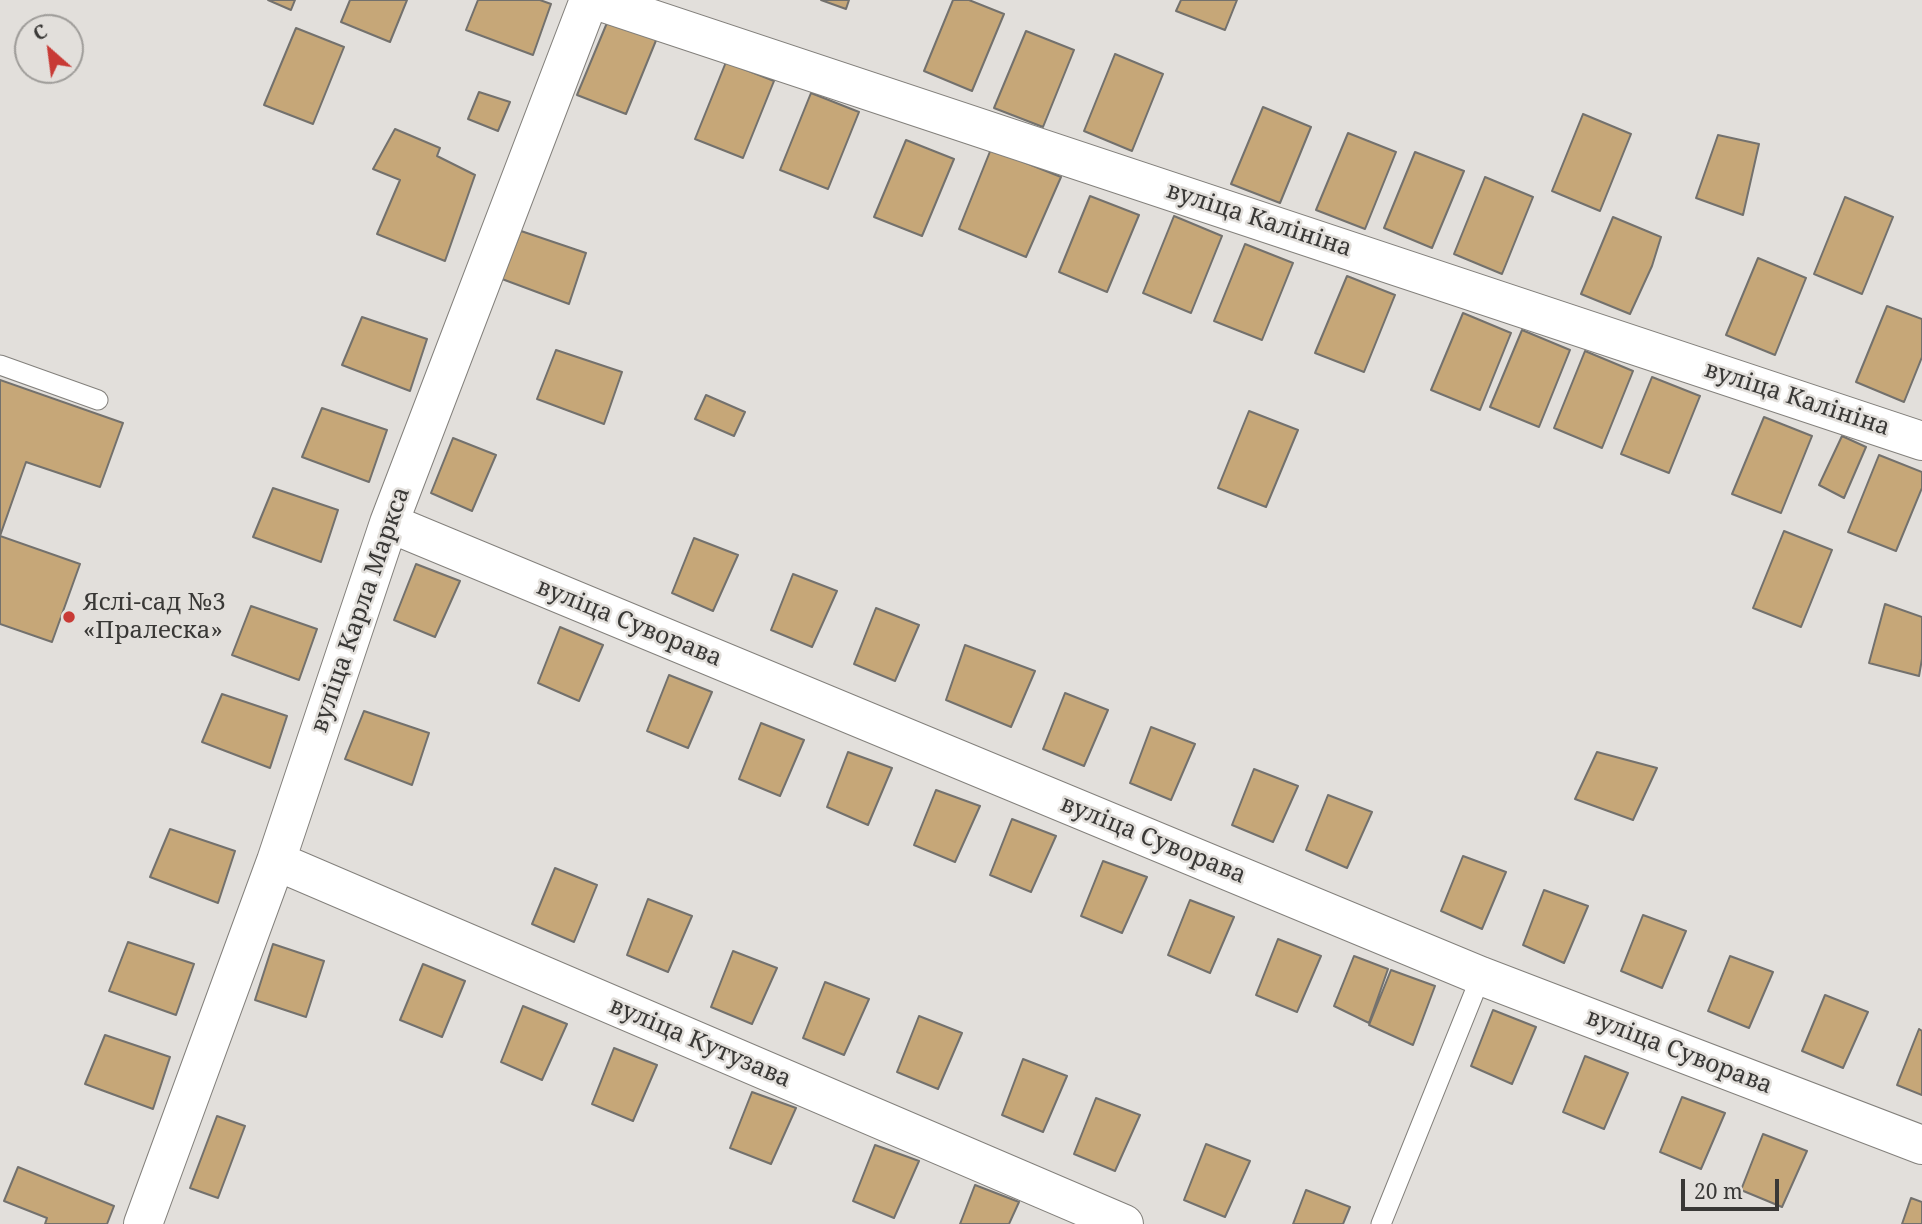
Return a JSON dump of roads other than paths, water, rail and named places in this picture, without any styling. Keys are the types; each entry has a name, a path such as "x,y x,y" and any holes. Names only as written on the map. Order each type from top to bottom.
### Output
{"street":[{"name":"вуліца Карла Маркса","path":"143,1224 276,861 389,523 589,0"},
{"name":"вуліца Калініна","path":"595,0 1922,441"},
{"name":"вуліца Суворава","path":"389,523 1481,976 1922,1145"},
{"name":"вуліца Кутузава","path":"276,861 1124,1224"}],"lane":[{"path":"0,365 98,400"},
{"path":"1381,1224 1481,976"}],"place":[{"name":"Яслі-сад №3 «Пралеска»","path":"69,617"}]}
